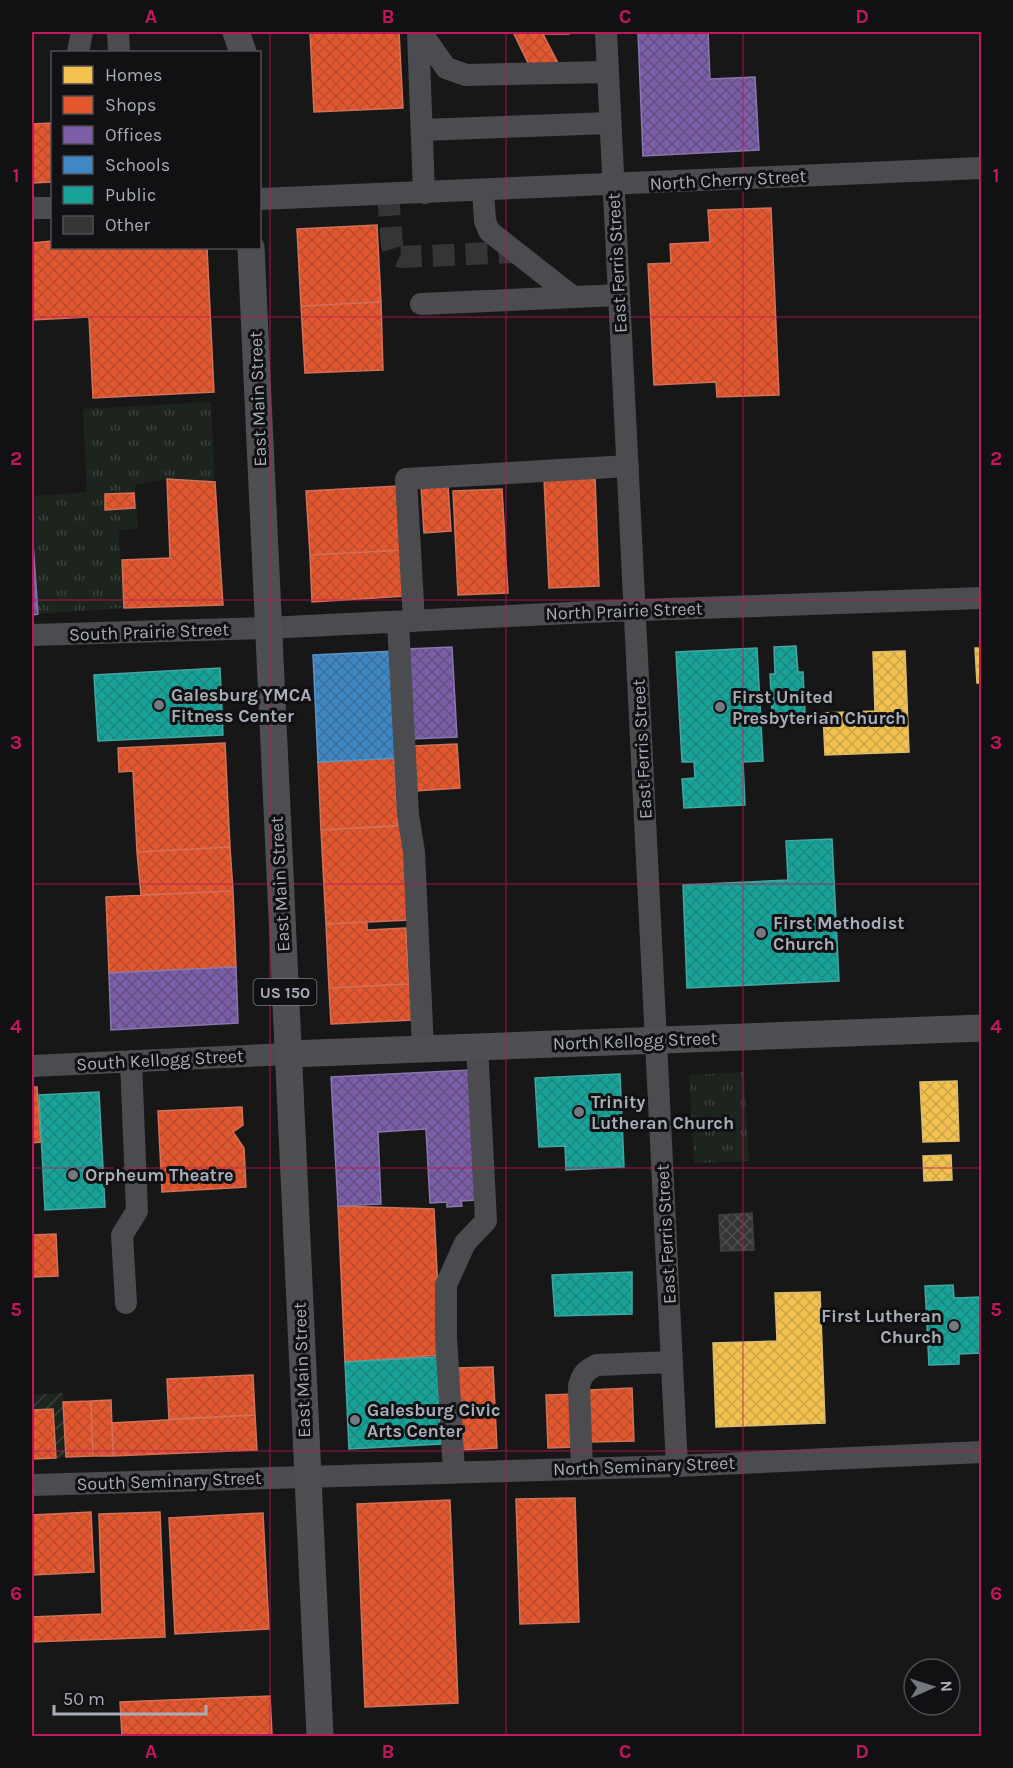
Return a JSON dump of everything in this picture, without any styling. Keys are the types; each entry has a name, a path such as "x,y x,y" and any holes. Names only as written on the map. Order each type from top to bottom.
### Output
{"main road":[{"name":"East Main Street","path":"251,249 320,1737"},
{"name":"North Kellogg Street","path":"288,1054 981,1028"}],"street":[{"path":"78,51 82,32"},
{"path":"118,32 120,51"},
{"path":"420,32 446,68 466,75 608,72"},
{"path":"420,32 424,193"},
{"name":"East Ferris Street","path":"606,32 677,1466"},
{"path":"422,130 610,123"},
{"name":"North Cherry Street","path":"261,199 981,168"},
{"path":"483,190 485,221 489,231 573,297"},
{"path":"32,208 51,208"},
{"path":"421,304 619,295"},
{"path":"423,1048 414,852 408,816 406,479 628,466"},
{"name":"North Prairie Street","path":"267,628 635,610 981,598"},
{"name":"South Prairie Street","path":"32,635 267,628"},
{"path":"454,1472 446,1336 446,1285 465,1243 486,1221 477,1046"},
{"name":"South Kellogg Street","path":"32,1066 288,1054"},
{"path":"126,1303 122,1235 137,1211 131,1061"},
{"path":"582,1468 579,1386 587,1369 597,1365 672,1362"},
{"name":"North Seminary Street","path":"307,1476 677,1466 981,1452"},
{"name":"South Seminary Street","path":"32,1485 307,1476"}],"green space":[{"path":"211,402 215,482 167,479 135,485 138,529 118,530 124,608 38,614 32,496 87,492 83,409"},
{"path":"744,1072 749,1161 694,1163 689,1075"},
{"path":"63,1393 66,1457 56,1458 53,1410 32,1410 32,1395"}],"building: Homes":[{"path":"975,648 982,648 982,683 977,683"},
{"path":"905,651 909,752 825,755 823,713 875,711 873,652"},
{"path":"957,1081 959,1141 923,1142 920,1082"},
{"path":"951,1155 952,1180 924,1181 923,1156"},
{"path":"820,1292 825,1423 716,1427 713,1343 777,1341 775,1293"}],"building: Shops":[{"path":"310,32 399,32 403,108 314,112"},
{"path":"513,32 569,32 569,34 543,34 560,67 530,67"},
{"path":"51,123 51,182 32,183 32,124"},
{"path":"771,208 779,395 717,397 716,382 654,385 648,264 671,263 670,244 710,242 708,210"},
{"path":"377,225 381,302 301,306 297,229"},
{"path":"51,241 51,249 207,249 214,392 93,398 89,317 32,320 32,243"},
{"path":"381,302 383,370 305,373 301,306"},
{"path":"595,476 599,586 549,588 544,478"},
{"path":"167,479 215,482 223,605 124,608 122,560 170,558"},
{"path":"448,485 451,531 424,533 421,486"},
{"path":"399,486 403,550 310,555 306,491"},
{"path":"502,489 508,593 458,595 453,491"},
{"path":"134,493 135,508 105,510 105,494"},
{"path":"403,550 406,596 312,602 310,555"},
{"path":"225,743 230,847 137,852 133,771 119,772 118,748"},
{"path":"457,744 460,788 415,791 413,746"},
{"path":"394,758 398,826 321,830 318,762"},
{"path":"406,825 410,920 326,924 321,830"},
{"path":"230,847 233,891 141,895 137,852"},
{"path":"233,891 236,967 109,973 106,897"},
{"path":"367,922 367,930 406,928 409,984 329,988 326,924"},
{"path":"411,984 413,1020 331,1024 329,988"},
{"path":"32,1087 37,1087 41,1142 32,1143"},
{"path":"242,1107 243,1125 233,1132 244,1148 246,1187 162,1192 158,1111"},
{"path":"338,1206 434,1209 441,1355 345,1362"},
{"path":"56,1234 58,1276 32,1277 32,1235"},
{"path":"493,1367 497,1448 459,1450 455,1368"},
{"path":"253,1375 255,1415 169,1419 167,1379"},
{"path":"632,1388 634,1441 591,1442 589,1390"},
{"path":"575,1394 577,1447 548,1448 546,1395"},
{"path":"111,1400 113,1456 93,1456 91,1401"},
{"path":"91,1401 93,1456 66,1457 63,1402"},
{"path":"53,1409 56,1458 32,1459 32,1410"},
{"path":"255,1415 257,1450 113,1456 112,1423"},
{"path":"575,1498 579,1622 520,1624 516,1499"},
{"path":"450,1500 458,1703 365,1707 357,1504"},
{"path":"91,1512 94,1572 32,1575 32,1515"},
{"path":"160,1512 165,1637 32,1642 32,1617 102,1614 99,1514"},
{"path":"263,1513 269,1629 175,1634 169,1518"},
{"path":"270,1696 272,1734 122,1736 120,1702"}],"building: Offices":[{"path":"638,32 708,32 710,79 755,77 759,150 643,156"},
{"path":"32,528 38,614 32,615"},
{"path":"452,647 457,737 411,739 406,649"},
{"path":"236,967 238,1023 111,1030 109,973"},
{"path":"470,1070 476,1200 461,1201 462,1206 447,1207 447,1202 430,1203 426,1129 378,1132 381,1204 338,1206 331,1077"}],"building: Schools":[{"path":"396,651 401,758 318,762 313,655"}],"building: Public":[{"path":"796,646 798,672 803,672 805,713 772,714 770,674 775,674 774,647"},
{"name":"First United Presbyterian Church","path":"757,648 763,761 743,762 745,805 684,808 682,779 695,778 694,762 682,762 676,652"},
{"name":"Galesburg YMCA Fitness Center","path":"220,668 223,735 98,741 94,675"},
{"name":"First Methodist Church","path":"832,839 839,981 687,988 683,885 788,880 786,841"},
{"name":"Trinity Lutheran Church","path":"620,1074 624,1167 566,1170 565,1146 539,1147 535,1078"},
{"name":"Orpheum Theatre","path":"99,1092 105,1207 45,1210 39,1095"},
{"path":"632,1272 632,1314 555,1316 552,1275"},
{"name":"First Lutheran Church","path":"953,1285 954,1298 982,1297 982,1353 959,1354 959,1364 929,1365 925,1286"},
{"path":"437,1357 441,1444 349,1449 345,1362"}],"building: Other":[{"path":"752,1213 754,1250 721,1251 719,1215"}],"tunnel":[{"path":"388,194 392,245 395,254 401,257 517,252"}],"place":[{"name":"Galesburg YMCA Fitness Center","path":"159,705"},
{"name":"First United Presbyterian Church","path":"720,707"},
{"name":"First Methodist Church","path":"761,933"},
{"name":"Trinity Lutheran Church","path":"579,1112"},
{"name":"Orpheum Theatre","path":"73,1175"},
{"name":"First Lutheran Church","path":"954,1326"},
{"name":"Galesburg Civic Arts Center","path":"355,1420"}]}
